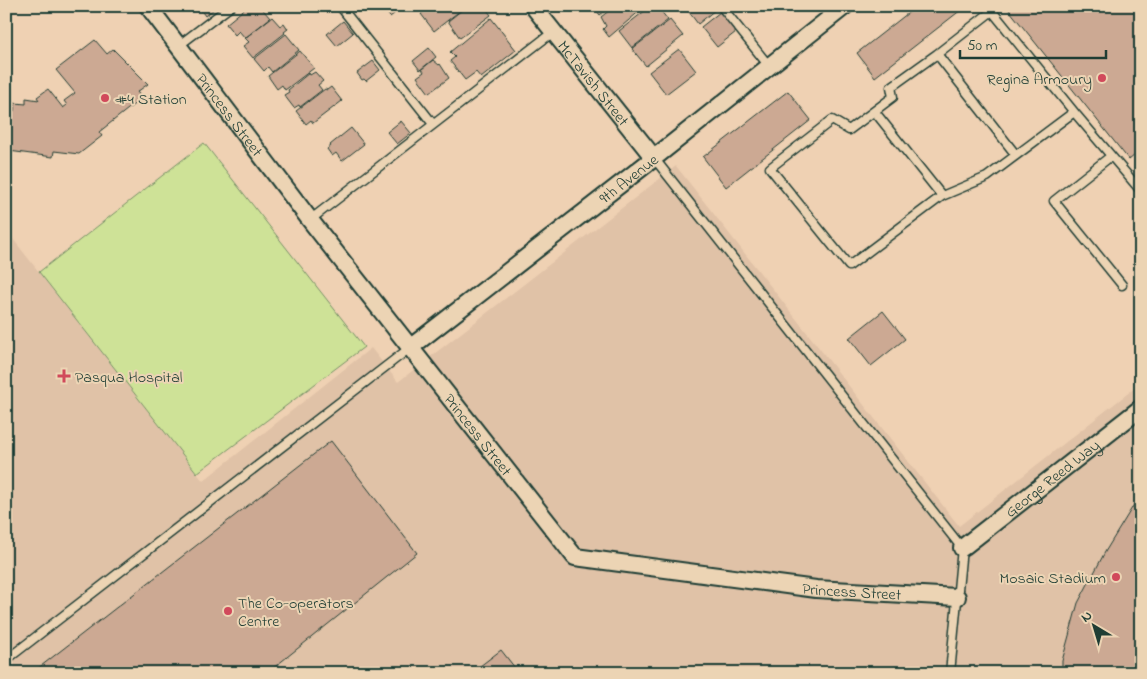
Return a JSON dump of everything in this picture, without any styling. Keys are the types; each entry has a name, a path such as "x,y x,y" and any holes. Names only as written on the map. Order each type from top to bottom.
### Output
{"street":[{"name":"Princess Street","path":"148,6 310,220 575,557 816,589 957,597"},
{"name":"McTavish Street","path":"533,6 654,158"},
{"name":"9th Avenue","path":"411,347 654,158 844,6"},
{"name":"George Reed Way","path":"962,548 1141,408"}],"lane":[{"path":"178,46 231,6"},
{"path":"340,6 433,124"},
{"path":"721,6 769,66"},
{"path":"1074,112 987,177 942,196 849,266 770,168 832,120 849,130 875,112 893,97 892,87 937,54 990,9 1141,191"},
{"path":"310,220 553,32"},
{"path":"937,54 1016,155"},
{"path":"875,112 942,196"},
{"path":"1111,156 1054,201 1122,285"},
{"path":"654,158 962,548 950,673"},
{"path":"6,660 411,347"}],"shaded area":[{"path":"676,166 959,526 1141,383 1141,673 6,673 6,230 203,481 371,348 398,382"}],"green space":[{"path":"204,143 364,347 197,473 39,272"}],"building":[{"path":"198,6 218,6 205,16"},
{"path":"248,6 260,6 270,18 245,38 239,31 235,35 226,24"},
{"path":"382,6 404,6 390,17"},
{"path":"430,6 466,6 434,31 421,14"},
{"path":"467,6 484,6 491,15 460,38 448,21"},
{"path":"593,6 611,6 600,15"},
{"path":"615,6 640,6 642,9 609,37 603,29 606,26 601,17"},
{"path":"651,6 657,6 668,20 632,48 619,31"},
{"path":"688,6 714,6 716,9 698,24 686,8"},
{"path":"917,6 966,6 875,77 857,53"},
{"name":"Regina Armoury","path":"1006,6 1141,6 1141,150 1129,160"},
{"path":"720,12 736,32 717,47 701,27"},
{"path":"272,17 280,26 284,23 288,29 253,58 243,46 249,42 245,38"},
{"path":"491,18 516,50 481,78 476,72 465,80 450,61 455,57 450,52"},
{"path":"670,20 683,36 646,66 632,49"},
{"path":"343,21 353,33 337,46 327,34"},
{"path":"286,34 299,50 272,72 268,67 264,71 254,59"},
{"name":"#4 Station","path":"95,40 107,54 113,49 148,84 137,92 142,98 99,132 102,136 79,154 54,151 53,157 9,151 10,142 7,142 10,110 14,111 15,103 26,104 26,98 39,100 37,97 48,89 63,108 67,105 64,101 75,93 56,70"},
{"path":"429,48 436,57 420,70 413,61"},
{"path":"679,49 696,71 666,94 649,72"},
{"path":"300,51 314,68 285,90 282,85 277,89 268,76"},
{"path":"433,60 440,64 449,78 429,93 417,77 424,72 422,69"},
{"path":"373,61 380,70 366,81 362,80 357,73"},
{"path":"315,72 323,81 318,85 322,90 300,107 299,105 294,108 284,95 309,73 310,75"},
{"path":"331,87 342,101 313,123 311,120 306,124 296,111 325,89 327,90"},
{"path":"788,91 811,120 726,187 703,157"},
{"path":"401,121 411,133 397,144 387,132"},
{"path":"351,128 364,144 342,161 336,153 332,156 327,149"},
{"path":"883,311 905,339 871,366 849,338"},
{"name":"The Co-operators Centre","path":"331,441 417,553 272,669 275,673 32,673"},
{"name":"Mosaic Stadium","path":"1141,498 1141,673 1062,673 1062,661 1078,603 1105,552 1135,503"},
{"path":"501,650 519,673 471,673"}],"place":[{"name":"Regina Armoury","path":"1102,78"},
{"name":"#4 Station","path":"105,98"},
{"name":"Pasqua Hospital","path":"64,376"},
{"name":"Mosaic Stadium","path":"1116,577"},
{"name":"The Co-operators Centre","path":"228,611"}]}
